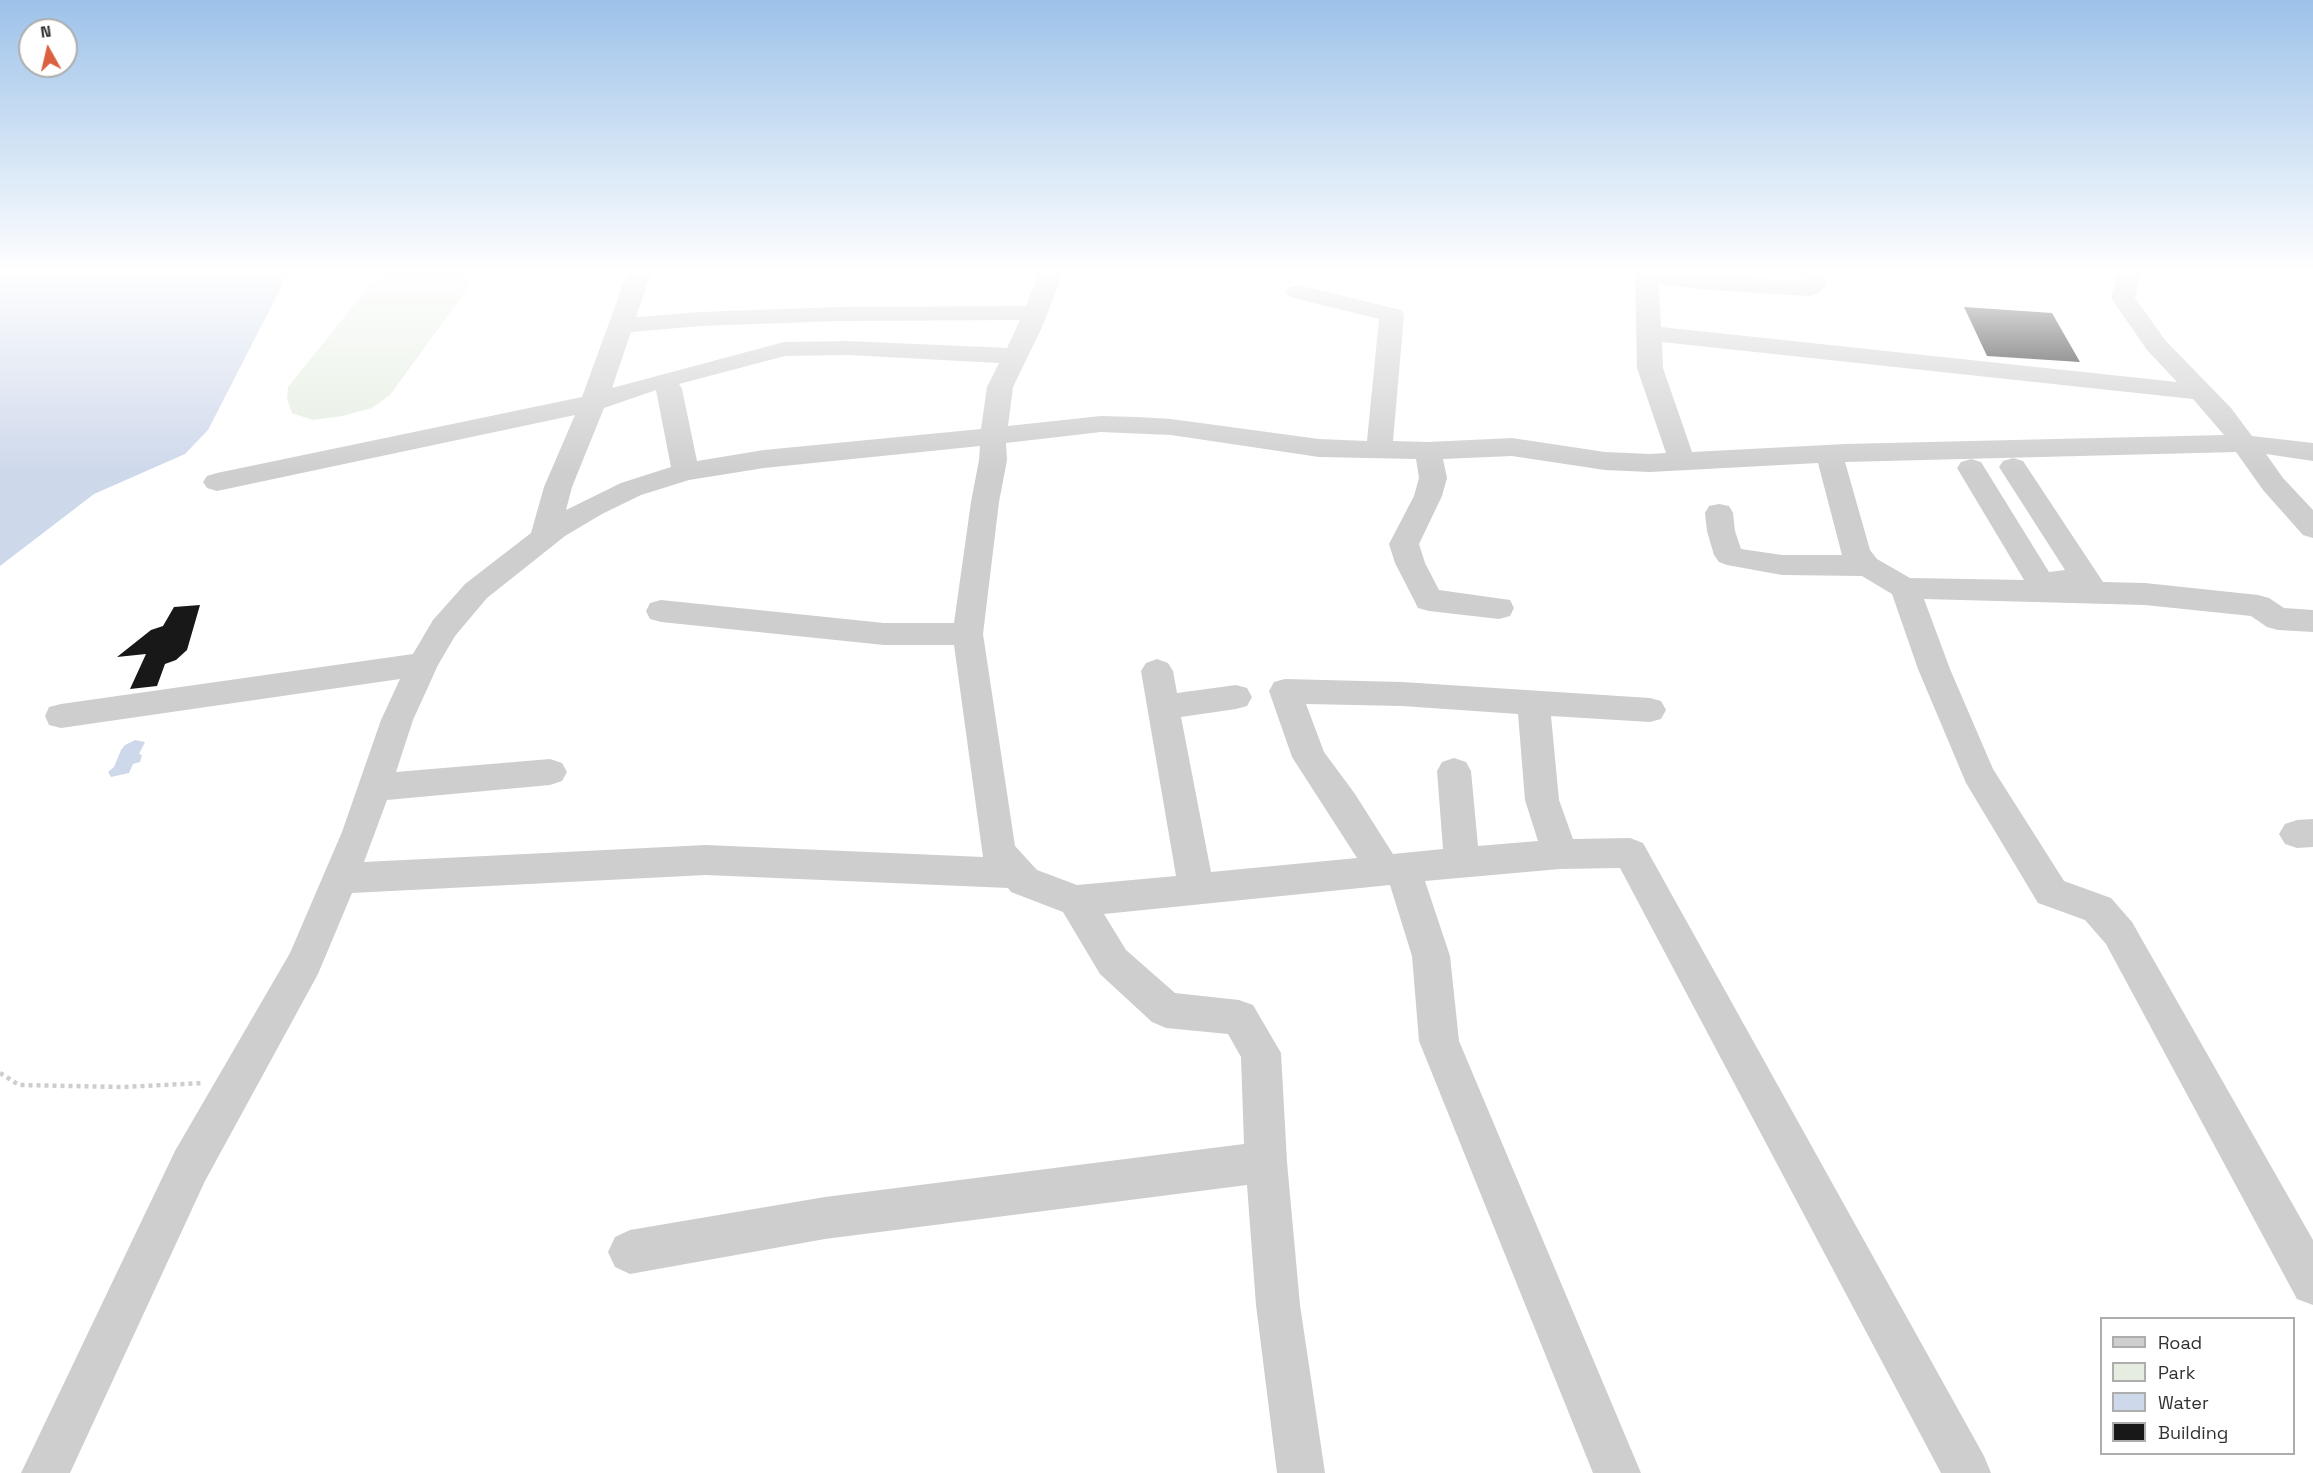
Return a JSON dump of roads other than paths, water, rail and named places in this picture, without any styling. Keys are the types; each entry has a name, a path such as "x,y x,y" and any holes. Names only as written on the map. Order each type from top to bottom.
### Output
{"street":[{"path":"544,537 558,488 607,368 617,337"},
{"path":"1024,337 1000,387 993,436 993,460 985,502 968,634 998,852 1024,881 1076,901 1462,862 1560,854 1630,853 1967,1473"},
{"path":"1378,451 1390,337"},
{"path":"1648,337 1650,368 1682,461"},
{"path":"1683,337 2201,392"},
{"path":"2150,337 2222,414 2273,484 2313,528"},
{"path":"217,482 592,403 642,386 784,348 848,348 1014,356"},
{"path":"669,388 686,472"},
{"path":"45,1473 190,1166 304,962 375,787 397,720 423,664 444,628 476,591 544,537 592,507 631,489 686,472 764,459 1073,426 1172,427 1319,448 1378,451 1512,447 1605,461 1650,463 1829,454 2007,458 2243,443 2313,452"},
{"path":"1428,451 1432,478 1428,496 1404,544 1410,563 1429,600 1499,608"},
{"path":"1829,454 1856,554 1867,566 1905,588 2042,586 2088,582 2007,458"},
{"path":"2007,458 1971,468 2042,586"},
{"path":"1719,513 1721,531 1729,555 1737,558 1782,565 1867,566"},
{"path":"2042,586 2258,606 2278,619 2313,621"},
{"path":"1905,588 1934,669 1978,774 2051,892 2098,909 2119,933 2313,1283"},
{"path":"661,611 884,634 968,634"},
{"path":"61,716 423,664"},
{"path":"1156,670 1196,889"},
{"path":"1617,1473 1439,1041 1431,956 1394,869 1309,757 1285,691 1402,693 1650,710"},
{"path":"1163,707 1236,697"},
{"path":"1533,702 1542,800 1560,854"},
{"path":"1454,771 1462,862"},
{"path":"375,787 550,772"},
{"path":"340,878 706,860 902,870 1017,873"},
{"path":"1076,901 1113,962 1166,1010 1239,1018 1261,1053 1266,1162 1278,1305 1301,1473"},
{"path":"630,1252 825,1218 1266,1162"}],"water":[{"path":"0,337 256,337 208,430 185,454 94,494 0,566"},
{"path":"135,740 145,742 139,754 142,755 140,762 133,764 129,773 111,777 108,772 114,767 121,750"}]}
